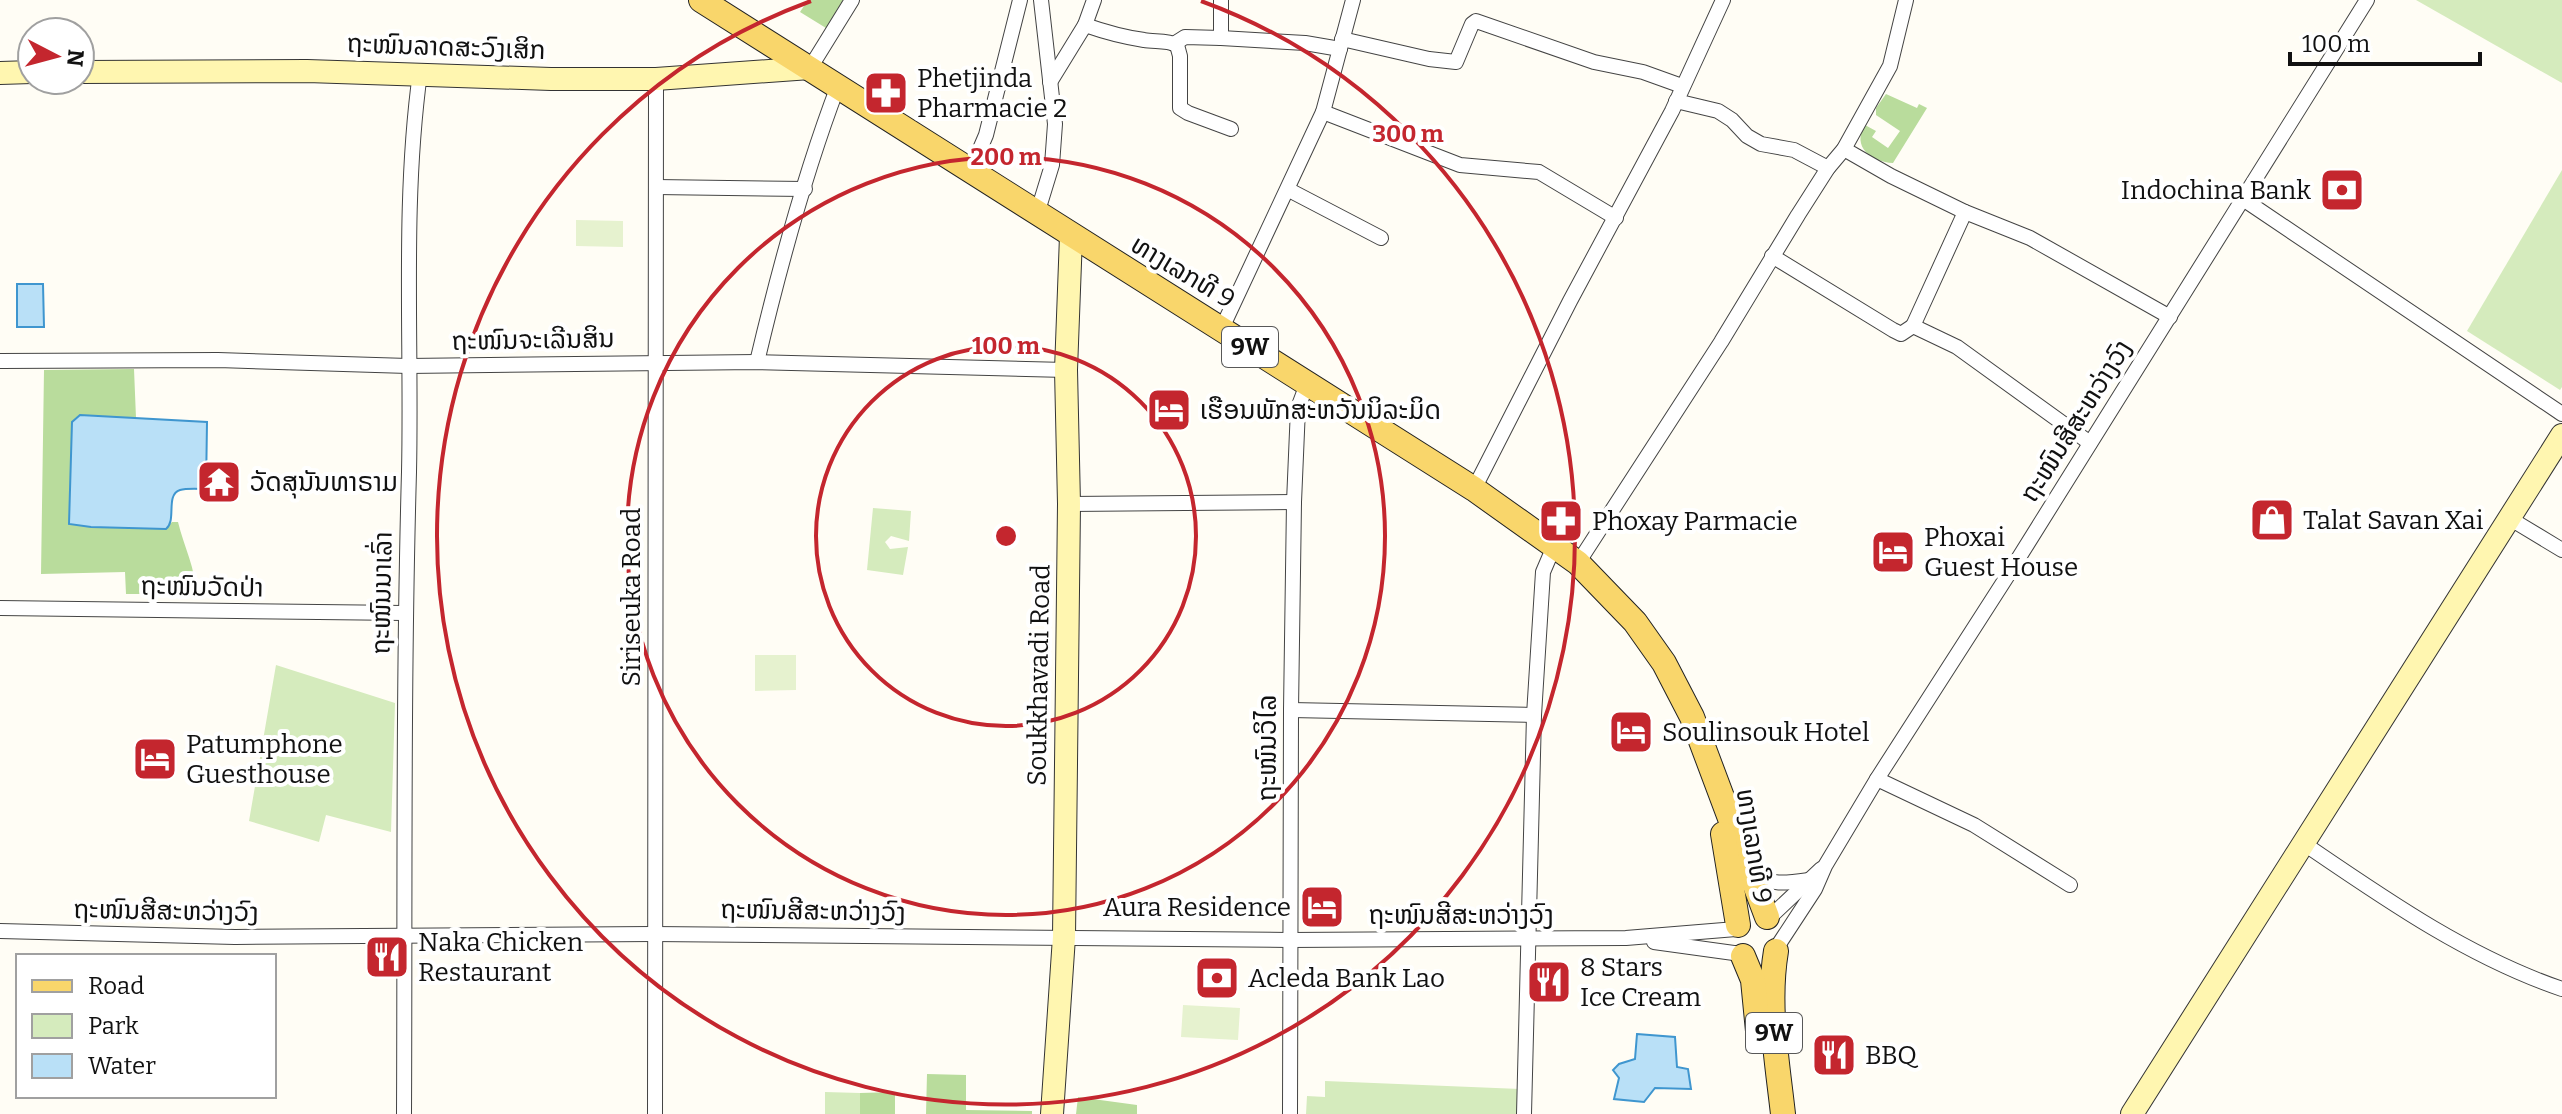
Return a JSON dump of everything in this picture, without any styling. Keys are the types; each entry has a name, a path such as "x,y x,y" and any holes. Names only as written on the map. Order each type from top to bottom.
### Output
{"main road":[{"name":"ທາງເລກທີ 9","path":"701,0 1474,489 1578,563 1635,622 1664,663 1692,717 1768,918"},
{"name":"ທາງເລກທີ 9","path":"1714,776 1737,927"},
{"path":"1748,917 1768,918 1779,929 1778,948 1771,957 1757,961 1742,955 1735,942 1737,927 1748,917"},
{"name":"9W","path":"1778,948 1772,974 1771,1008 1783,1114"},
{"name":"9W","path":"1742,955 1753,980 1770,1114"}],"street":[{"path":"810,68 852,0"},
{"path":"971,170 986,135 1020,0"},
{"path":"1037,214 1052,165 1055,124 1041,0"},
{"path":"1050,82 1085,25 1094,0"},
{"path":"1221,0 1221,38"},
{"path":"1222,328 1323,112 1353,0"},
{"path":"1474,489 1676,101 1723,0"},
{"path":"1578,563 1721,342 1828,168 1844,149 1890,66 1906,0"},
{"name":"ຖະໜົນສີສະຫວ່າງວົງ","path":"1778,948 1877,779 2367,0"},
{"path":"1174,44 1185,37 1341,44 1456,62 1476,21 1594,62 1643,72 1682,86"},
{"path":"1085,25 1116,36 1177,45 1180,56 1180,108 1231,129"},
{"name":"ຖະໜົນລາດສະວົງເສິກ","path":"96,72 420,73 551,79 656,79 810,68"},
{"name":"ຖະໜົນນາເລົ່າ","path":"404,1114 404,613 409,471 412,130 420,73"},
{"name":"Siriseuka Road","path":"655,1114 656,79"},
{"path":"757,362 818,139 838,86"},
{"path":"1676,101 1718,111 1761,144 1794,150 1828,168"},
{"path":"1323,112 1460,165 1539,172 1616,218"},
{"path":"1844,149 1965,212 2030,238 2170,317"},
{"path":"656,187 805,189"},
{"path":"1289,190 1381,238"},
{"path":"2243,199 2562,414"},
{"path":"1772,256 1901,334 1913,326 1965,212"},
{"name":"Soukkhavadi Road","path":"1052,1114 1064,937 1069,504 1066,370 1071,236"},
{"path":"1913,326 1957,347 2090,443"},
{"name":"ຖະໜົນຈະເລີນສິນ","path":"0,361 218,360 408,366 757,362 1066,370"},
{"name":"ຖະໜົນວິໄລ","path":"1290,1114 1294,502 1298,408 1307,384"},
{"path":"2132,1114 2562,435"},
{"path":"1069,504 1294,502"},
{"path":"2509,518 2562,550"},
{"path":"1524,1114 1534,715 1543,572 1555,544"},
{"name":"ຖະໜົນວັດປ່າ","path":"0,608 404,613"},
{"path":"1291,710 1534,715"},
{"path":"1877,779 1974,825 2070,885"},
{"path":"2303,843 2403,912 2481,953 2562,989"},
{"path":"1768,918 1825,866"},
{"path":"1748,870 1762,881 1775,883 1809,879"},
{"path":"1626,938 1737,927"},
{"name":"ຖະໜົນສີສະຫວ່າງວົງ","path":"0,931 235,937 653,934 1290,940 1626,938"},
{"path":"1626,938 1742,955"}],"green space":[{"path":"808,0 843,0 826,28 800,12"},
{"path":"2416,0 2562,0 2562,83"},
{"path":"1886,94 1917,108 1919,104 1927,108 1893,163 1871,156 1861,140 1865,125 1876,131 1872,137 1888,148 1900,131 1876,115 1876,108"},
{"path":"2562,170 2562,387 2560,390 2467,331"},
{"path":"576,220 623,221 623,247 576,246"},
{"path":"134,369 136,418 80,415 91,527 165,529 172,522 178,522 192,567 196,594 126,594 125,572 41,574 44,370"},
{"path":"873,508 911,511 909,541 891,536 885,542 890,549 908,547 903,575 867,570"},
{"path":"755,655 796,655 796,690 755,691"},
{"path":"276,665 395,703 391,832 326,815 319,842 249,821"},
{"path":"1183,1005 1240,1008 1238,1040 1181,1037"},
{"path":"927,1074 966,1075 966,1110 1032,1111 1032,1114 926,1114"},
{"path":"1325,1081 1520,1089 1519,1114 1306,1114 1307,1096 1325,1097"},
{"path":"825,1092 860,1093 860,1114 825,1114"},
{"path":"895,1092 895,1114 860,1114 860,1093"},
{"path":"1078,1097 1137,1105 1137,1114 1076,1114"}],"water":[{"path":"17,284 43,284 44,327 17,327"},
{"path":"80,415 207,422 206,489 183,489 176,493 171,520 166,529 69,524 72,422"},
{"path":"1637,1034 1675,1037 1677,1067 1688,1069 1691,1089 1655,1088 1644,1102 1614,1099 1619,1078 1613,1070 1619,1064 1635,1059"}],"place":[{"name":"Phetjinda Pharmacie 2","path":"886,93"},
{"name":"Indochina Bank","path":"2342,190"},
{"name":"ເຮືອນພັກສະຫວັນນິລະມິດ","path":"1169,410"},
{"name":"ວັດສຸນັນທາຣາມ","path":"219,482"},
{"name":"Talat Savan Xai","path":"2272,520"},
{"name":"Phoxay Parmacie","path":"1561,521"},
{"name":"Phoxai Guest House","path":"1893,552"},
{"name":"Soulinsouk Hotel","path":"1631,732"},
{"name":"Patumphone Guesthouse","path":"155,759"},
{"name":"Aura Residence","path":"1322,907"},
{"name":"Naka Chicken Restaurant","path":"387,957"},
{"name":"Acleda Bank Lao","path":"1217,978"},
{"name":"8 Stars Ice Cream","path":"1549,982"},
{"name":"BBQ","path":"1834,1055"}]}
